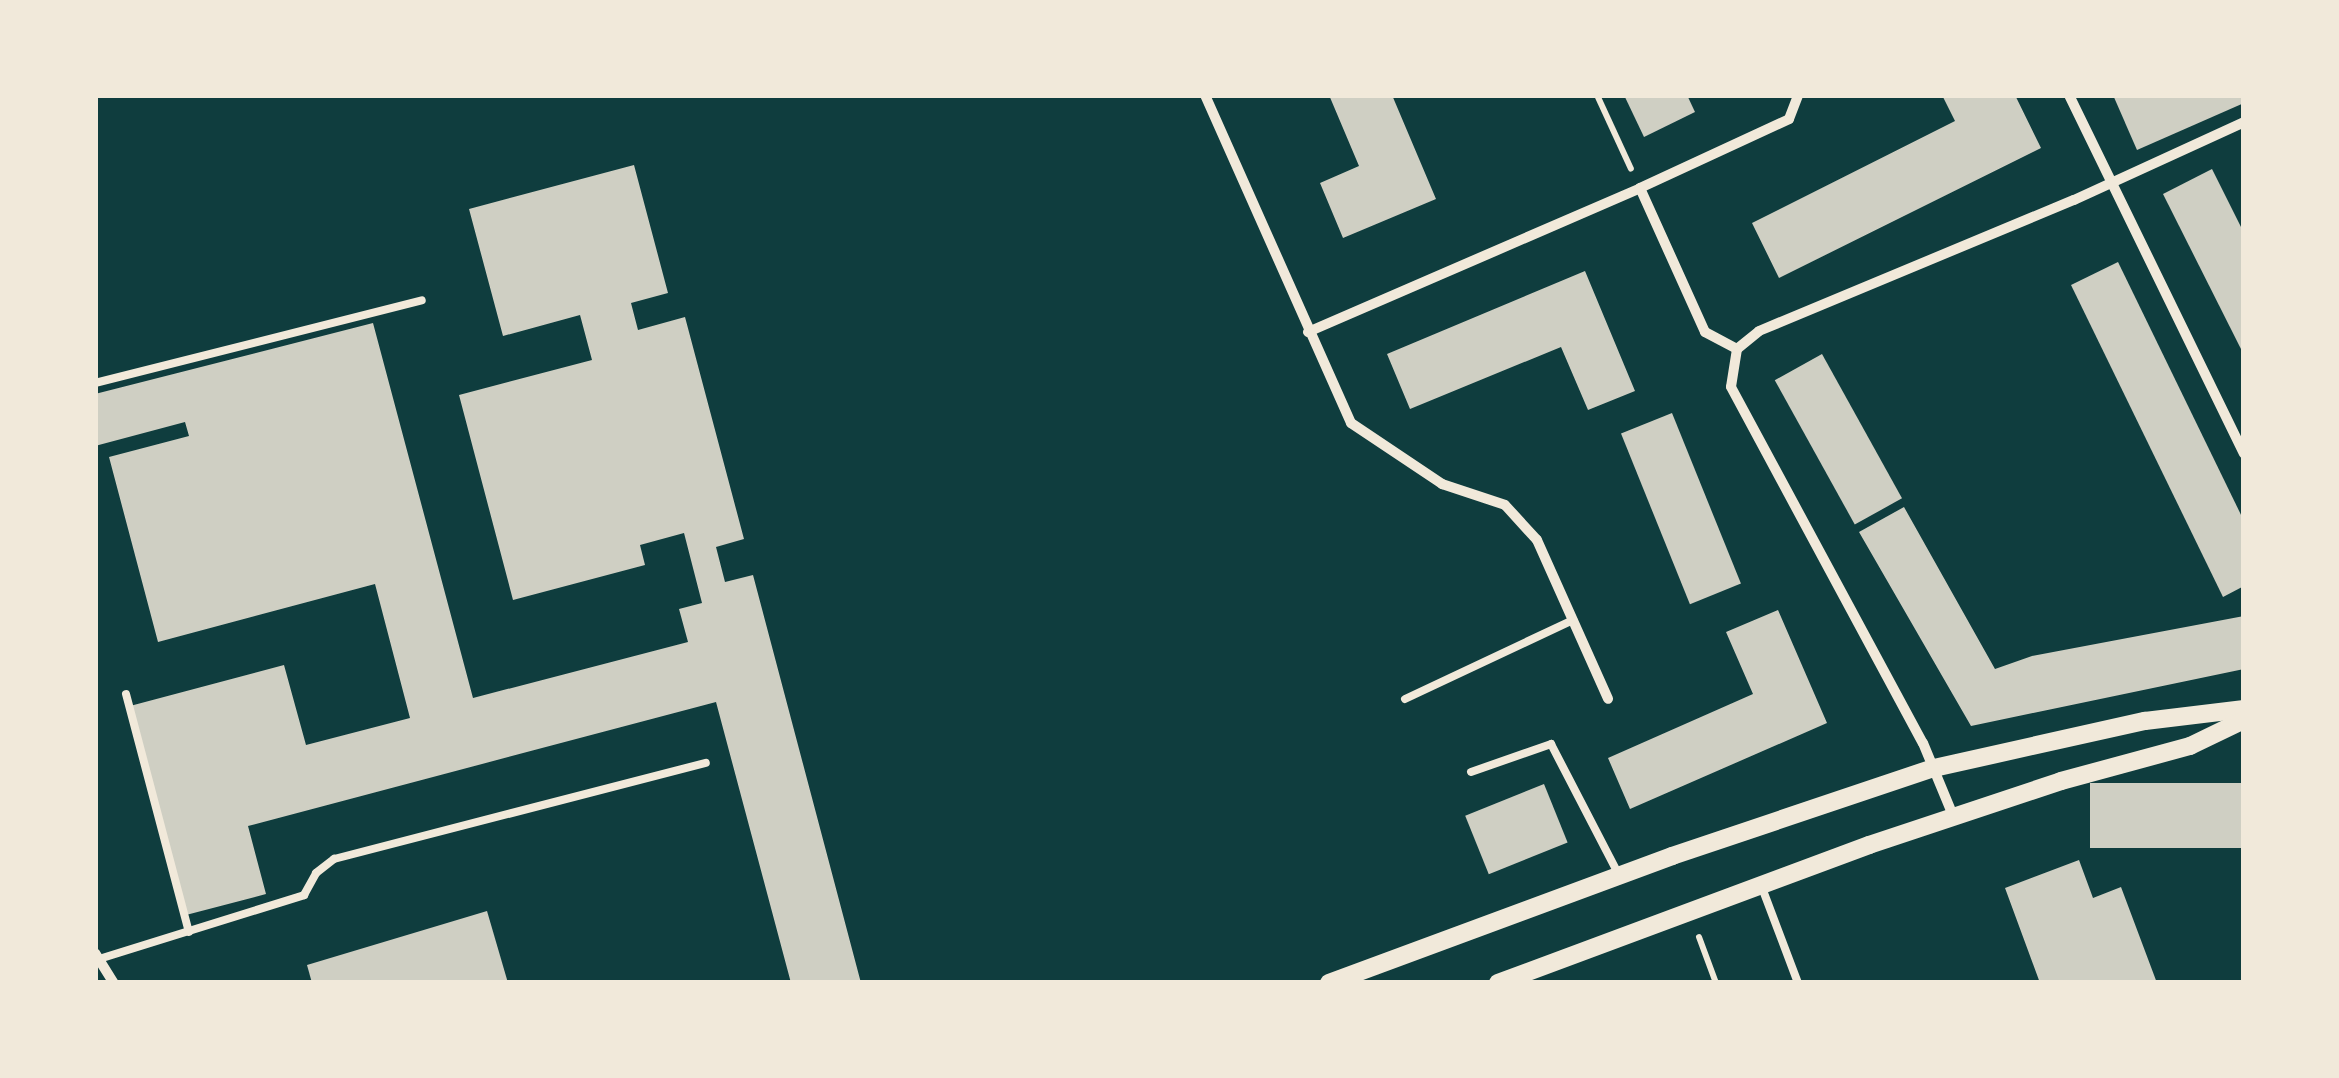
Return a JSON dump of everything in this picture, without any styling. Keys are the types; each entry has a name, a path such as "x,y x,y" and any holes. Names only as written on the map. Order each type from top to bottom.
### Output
{"street":[{"path":"1205,95 1351,423 1442,484 1505,505 1537,540 1608,700"},
{"path":"1308,332 1789,120 1798,95"},
{"path":"2068,95 2244,454"},
{"path":"1954,818 1934,768 1731,387 1737,349 1758,330 2112,182 2244,122"},
{"path":"1640,188 1705,332 1737,349"},
{"path":"2231,430 2244,423"},
{"path":"1330,983 1619,876 1934,768 2145,721 2244,710"},
{"path":"1498,983 1954,818 2190,746 2244,720"},
{"path":"97,956 114,983"}],"lane":[{"path":"95,384 422,300"},
{"path":"1406,700 1574,620"},
{"path":"126,694 189,932"},
{"path":"1471,772 1551,744 1619,876"},
{"path":"97,956 304,895 316,873 334,859 706,763"},
{"path":"1761,885 1798,983"}],"path":[{"path":"1597,95 1640,188"},
{"path":"1689,912 1716,983"}],"building":[{"path":"1329,95 1392,95 1436,199 1343,238 1320,183 1359,166"},
{"path":"1624,95 1687,95 1695,112 1644,137"},
{"path":"1942,95 2015,95 2041,148 1779,278 1752,223 1955,121"},
{"path":"2113,95 2244,95 2244,103 2137,150"},
{"path":"634,165 668,293 631,303 638,330 685,317 744,539 716,547 725,582 753,575 861,983 791,983 716,702 248,826 266,894 186,915 130,706 284,665 306,745 410,718 375,584 158,642 109,457 189,436 185,422 95,446 95,394 373,323 473,698 688,642 679,609 702,603 684,533 640,545 645,565 513,600 459,395 592,360 580,315 503,336 469,209"},
{"path":"2212,169 2244,233 2244,355 2163,194"},
{"path":"2118,262 2244,521 2244,586 2223,597 2071,285"},
{"path":"1585,271 1635,391 1588,410 1561,347 1410,409 1387,354"},
{"path":"1822,354 1902,498 1855,524 1775,380"},
{"path":"1672,413 1741,584 1690,604 1621,434"},
{"path":"1904,507 1995,669 2032,656 2244,616 2244,669 1971,726 1859,532"},
{"path":"1778,610 1827,723 1630,809 1608,758 1753,694 1726,632"},
{"path":"2090,783 2244,783 2244,848 2090,848"},
{"path":"1544,784 1568,842 1489,874 1465,816"},
{"path":"2079,860 2093,898 2121,887 2157,983 2040,983 2005,888"},
{"path":"487,911 508,983 312,983 307,965"}]}
